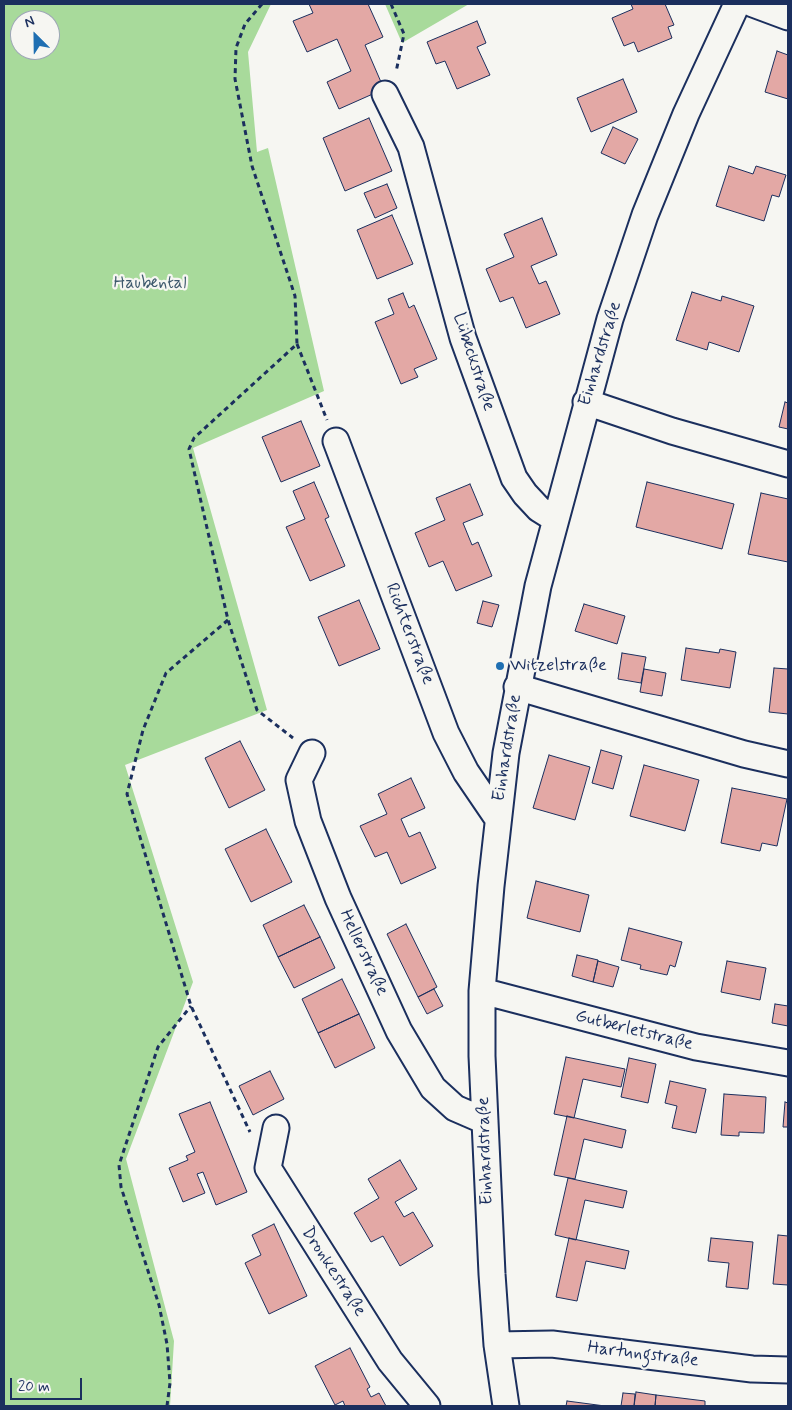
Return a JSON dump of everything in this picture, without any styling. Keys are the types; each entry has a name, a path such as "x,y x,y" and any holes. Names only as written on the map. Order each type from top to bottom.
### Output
{"street":[{"name":"Einhardstraße","path":"506,1406 498,1345 492,1274 485,1121 482,991 498,819 517,687 555,519 610,319 645,216 686,114 738,4"},
{"path":"753,4 788,17"},
{"name":"Lübeckstraße","path":"385,94 411,147 424,188 463,338 514,478 529,499 555,519"},
{"path":"586,402 672,431 788,464"},
{"name":"Richterstraße","path":"336,441 446,733 466,772 498,819"},
{"path":"517,687 744,754 788,764"},
{"name":"Hellerstraße","path":"312,753 300,780 308,821 338,898 399,1032 433,1088 455,1108 485,1121"},
{"name":"Gutberletstraße","path":"482,991 696,1047 788,1063"},
{"name":"Dronkestraße","path":"276,1128 268,1168 390,1361 427,1406"},
{"name":"Hartungstraße","path":"498,1345 552,1344 752,1369 788,1370"}],"path":[{"path":"262,4 245,24 236,48 235,78 252,166 295,296 297,344 336,441"},
{"path":"385,94 393,86 404,34 391,4"},
{"path":"297,344 194,438 189,449 228,620 256,710 312,753"},
{"path":"228,620 166,673 143,730 127,794 192,1006 250,1132"},
{"path":"167,1406 170,1383 167,1344 159,1305 121,1187 119,1165 158,1047 192,1006"}],"green space":[{"name":"Haubental","path":"4,4 271,4 248,52 257,152 268,148 324,391 193,448 267,710 125,765 193,982 126,1159 174,1341 170,1406 4,1406"},
{"path":"385,4 469,4 402,43"}],"building":[{"path":"309,4 368,4 383,37 365,45 384,89 339,109 327,82 351,71 337,39 307,52 293,21 313,13"},
{"path":"631,4 665,4 674,25 668,27 672,38 638,52 634,42 624,46 612,18 633,9"},
{"path":"477,21 486,43 477,47 490,75 457,89 445,61 436,64 427,42"},
{"path":"777,51 788,55 788,99 765,92"},
{"path":"623,79 637,112 591,132 577,98"},
{"path":"369,118 392,171 345,191 323,138"},
{"path":"613,127 638,139 625,164 601,153"},
{"path":"729,166 753,174 756,166 786,175 779,197 772,195 764,221 716,206"},
{"path":"387,184 397,208 375,218 364,193"},
{"path":"392,215 413,264 377,279 357,230"},
{"path":"542,218 557,255 531,266 539,284 546,281 560,314 526,328 513,297 500,302 486,269 514,257 504,234"},
{"path":"692,292 721,301 722,296 754,306 739,352 709,342 707,350 676,340"},
{"path":"403,293 409,308 414,305 437,359 414,369 418,377 401,384 375,322 394,314 388,299"},
{"path":"785,402 788,403 788,429 779,427"},
{"path":"301,421 320,466 281,482 262,437"},
{"path":"314,482 329,517 325,519 345,566 310,581 286,527 305,519 293,491"},
{"path":"647,482 734,504 722,549 636,527"},
{"path":"470,484 483,515 463,523 472,545 478,542 492,576 456,591 443,561 429,567 415,533 445,520 436,498"},
{"path":"761,493 788,499 788,562 748,554"},
{"path":"359,600 380,649 339,666 318,617"},
{"path":"483,601 499,605 492,627 477,623"},
{"path":"584,604 625,616 617,644 575,631"},
{"path":"686,648 719,653 720,649 736,652 730,688 681,680"},
{"path":"622,653 646,657 641,683 618,679"},
{"path":"774,668 788,669 788,714 769,712"},
{"path":"644,669 666,673 662,696 640,692"},
{"path":"240,741 265,790 229,808 205,758"},
{"path":"601,750 622,756 613,789 592,783"},
{"path":"549,755 590,767 575,820 533,808"},
{"path":"644,765 699,780 685,831 630,816"},
{"path":"411,778 425,808 401,819 409,837 420,832 436,868 401,884 387,852 375,857 360,826 387,814 378,794"},
{"path":"732,788 787,799 777,846 762,843 760,851 721,843"},
{"path":"266,829 292,882 251,902 225,849"},
{"path":"536,881 589,895 580,932 527,918"},
{"path":"304,905 320,937 278,957 263,925"},
{"path":"406,924 437,987 418,997 387,934"},
{"path":"629,928 682,942 675,967 670,965 667,975 640,969 641,965 621,960"},
{"path":"320,937 335,968 294,988 278,957"},
{"path":"577,955 598,960 593,982 572,976"},
{"path":"598,961 619,967 613,987 593,982"},
{"path":"727,961 766,968 760,1000 721,992"},
{"path":"342,979 359,1014 318,1033 302,999"},
{"path":"434,989 443,1006 427,1014 418,997"},
{"path":"775,1004 788,1006 788,1026 772,1023"},
{"path":"359,1014 375,1048 335,1068 318,1033"},
{"path":"566,1057 625,1069 621,1087 583,1079 574,1118 554,1114"},
{"path":"629,1058 656,1064 648,1103 621,1097"},
{"path":"270,1071 284,1099 253,1115 239,1086"},
{"path":"670,1081 706,1089 696,1133 672,1128 677,1106 665,1103"},
{"path":"724,1094 766,1097 764,1133 739,1132 739,1136 721,1135"},
{"path":"210,1102 247,1192 216,1205 203,1172 197,1174 205,1193 183,1202 169,1168 188,1160 186,1156 195,1152 179,1114"},
{"path":"785,1102 788,1103 788,1127 783,1127"},
{"path":"567,1116 626,1130 622,1148 584,1139 575,1179 554,1175"},
{"path":"400,1160 417,1189 395,1202 404,1217 413,1212 433,1246 400,1266 383,1236 371,1242 354,1213 379,1198 368,1179"},
{"path":"568,1178 627,1191 623,1208 585,1200 576,1240 555,1235"},
{"path":"274,1224 307,1296 269,1314 245,1263 261,1255 252,1235"},
{"path":"778,1235 788,1236 788,1285 773,1284"},
{"path":"569,1238 629,1251 625,1269 586,1261 577,1301 556,1297"},
{"path":"711,1238 753,1242 748,1289 726,1287 729,1263 708,1261"},
{"path":"350,1348 370,1387 367,1389 371,1397 379,1393 386,1406 345,1406 343,1401 335,1405 315,1366"},
{"path":"636,1392 656,1395 655,1406 634,1406"},
{"path":"623,1393 635,1394 634,1406 621,1406"},
{"path":"656,1395 705,1401 705,1406 655,1406"},
{"path":"567,1401 605,1406 566,1406"}],"place":[{"name":"Witzelstraße","path":"500,666"}]}
